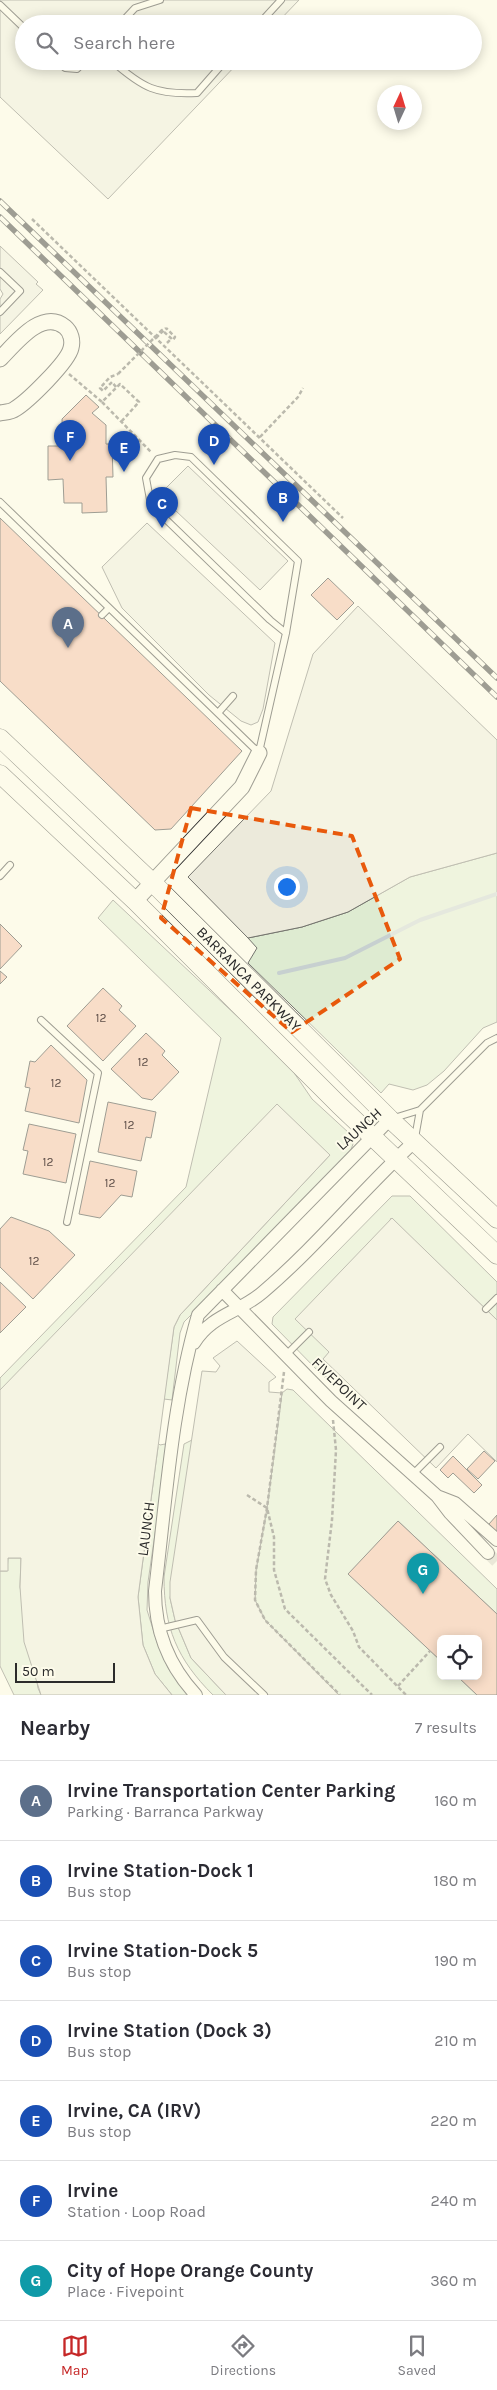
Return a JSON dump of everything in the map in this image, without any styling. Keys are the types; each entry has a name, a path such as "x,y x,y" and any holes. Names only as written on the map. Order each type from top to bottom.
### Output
{"main road":[{"name":"BARRANCA PARKWAY","path":"0,738 153,883 390,1119 497,1219"},
{"name":"BARRANCA PARKWAY","path":"0,774 135,901 209,977 497,1255"}],"street":[{"path":"0,359 26,332 39,325 51,322 61,324 69,330 72,340 68,356 60,367 13,410 0,413"},
{"path":"135,901 242,787 259,753"},
{"name":"LAUNCH","path":"196,1695 169,1657 159,1629 155,1610 155,1591 175,1424 186,1356 198,1315 390,1119"},
{"name":"LAUNCH","path":"186,1356 203,1329 262,1294 414,1142"},
{"name":"FIVEPOINT","path":"222,1290 331,1401 437,1496 450,1514 488,1553"},
{"name":"FIVEPOINT","path":"437,1496 455,1503 497,1540"}],"lane":[{"path":"267,15 281,0"},
{"path":"128,15 135,8 159,1"},
{"path":"0,5 15,19"},
{"path":"122,70 135,81 170,94 197,93 217,70"},
{"path":"0,272 20,291 0,312"},
{"path":"259,753 286,633 298,561 191,456 175,455 158,459 146,478 151,506 286,633"},
{"path":"0,502 259,753"},
{"path":"102,615 109,608"},
{"path":"218,713 233,696"},
{"path":"0,876 10,865"},
{"path":"41,1020 98,1073 67,1222"},
{"path":"414,1142 420,1110 487,1043 497,1038"},
{"name":"LAUNCH","path":"390,1119 420,1110"},
{"path":"486,1309 497,1298"},
{"path":"286,1355 309,1332"},
{"path":"413,1474 440,1447"},
{"path":"159,1629 197,1620 224,1657 264,1695"}],"path":[{"path":"32,219 343,518"},
{"path":"117,387 112,382 103,391 100,388 110,377 118,374 162,330 172,340 176,337 166,328 156,338"},
{"path":"60,367 102,402 158,459"},
{"path":"102,402 120,384 139,402 121,422"},
{"path":"260,438 298,397 303,388"},
{"path":"286,1355 267,1508 256,1570 255,1600 265,1620 340,1695"},
{"path":"331,1401 336,1450 332,1520 325,1579 330,1595 360,1647 406,1695"},
{"path":"247,1495 267,1508 274,1537 274,1570 285,1609 372,1695"},
{"path":"398,1686 430,1651"}],"highlighted area":[{"path":"191,808 352,836 400,959 292,1032 161,918"}],"green space":[{"path":"497,853 497,1022 483,1028 444,1071 427,1085 413,1090 389,1084 381,1093 248,963 257,948 248,938 302,927 348,912 410,877"},
{"path":"113,900 288,1064 312,1099 349,1133 353,1144 348,1158 184,1322 180,1333 172,1400 164,1399 162,1411 152,1412 164,1397 174,1327 180,1315 330,1155 0,1390 0,1378 186,1187 221,1038 98,918"},
{"path":"392,1196 410,1196 497,1282 497,1320 391,1218 330,1352 323,1359 329,1376 324,1377 272,1324 273,1317"},
{"path":"287,1389 293,1390 497,1589 497,1614 398,1521 349,1574 437,1657 437,1680 461,1680 477,1695 339,1695 265,1620 255,1600 256,1570 267,1508 282,1393"},
{"path":"200,1436 170,1598 175,1620 191,1658 226,1695 213,1695 190,1669 175,1642 170,1627 165,1595 164,1577 184,1444"},
{"path":"154,1439 160,1445 165,1444 167,1451 148,1582 147,1610 168,1668 188,1695 172,1695 155,1674 143,1645 138,1597 158,1447"},
{"path":"8,1558 21,1558 20,1587 38,1688 41,1695 14,1695 0,1666 0,1571 7,1571"}],"shaded area":[{"path":"0,0 299,0 285,15 15,15 15,70 231,70 108,199 0,97"},
{"path":"0,246 38,282 36,284 43,290 0,334 0,299 3,294 0,289"},
{"path":"188,466 288,561 260,590 159,495"},
{"path":"147,523 275,643 263,709 258,722 251,725 241,721 209,695 122,608 102,567"},
{"path":"358,606 497,740 497,853 410,877 348,912 302,927 248,938 188,877 271,791 313,654"},
{"path":"277,1104 330,1155 180,1315 174,1327 138,1597 143,1645 155,1674 172,1695 41,1695 24,1642 20,1587 21,1558 8,1558 8,1571 0,1571 0,1390"},
{"path":"392,1218 497,1320 497,1462 468,1434 436,1468 323,1359 329,1352 295,1319"},
{"path":"237,1341 276,1377 269,1382 269,1392 282,1393 267,1508 256,1570 255,1600 265,1620 339,1695 226,1695 191,1658 175,1620 170,1598 170,1582 202,1371 216,1372 220,1366 213,1358"}],"building":[{"path":"86,395 99,407 92,413 106,425 106,444 112,444 113,477 106,477 107,512 82,513 82,503 64,503 63,479 48,480 48,446 63,446 62,419"},
{"path":"0,518 242,751 171,829 155,830 0,681"},
{"path":"328,578 354,603 337,620 311,595"},
{"path":"0,924 22,946 0,969"},
{"path":"0,971 7,977 0,984"},
{"path":"103,988 122,1006 119,1010 136,1026 103,1061 67,1026"},
{"path":"146,1033 165,1051 162,1055 179,1072 152,1100 142,1098 111,1069"},
{"path":"51,1045 87,1080 79,1123 25,1111 30,1088 25,1087 30,1061 35,1062"},
{"path":"108,1102 156,1112 151,1138 146,1137 141,1161 98,1152"},
{"path":"29,1124 76,1134 66,1183 23,1174 28,1151 23,1150"},
{"path":"90,1161 137,1171 132,1197 121,1195 100,1218 79,1214"},
{"path":"11,1217 49,1231 75,1255 33,1299 0,1267 0,1229"},
{"path":"0,1282 26,1307 0,1333"},
{"path":"484,1451 495,1461 478,1479 467,1469"},
{"path":"453,1456 482,1485 474,1493 453,1473 448,1478 440,1470"},
{"path":"497,1515 497,1532 489,1524"},
{"path":"398,1521 497,1614 497,1695 477,1695 461,1680 482,1680 482,1635 437,1635 437,1657 348,1574"}],"waterway":[{"path":"279,973 345,958 420,920 497,894"}],"tunnel":[{"path":"488,1553 497,1562"}],"railway":[{"path":"0,201 497,678"},
{"path":"0,217 497,697"}],"place":[{"name":"Irvine","path":"70,461"},
{"name":"Irvine Station (Dock 3)","path":"214,465"},
{"name":"Irvine, CA (IRV)","path":"124,472"},
{"name":"Irvine Station-Dock 1","path":"283,522"},
{"name":"Irvine Station-Dock 5","path":"162,528"},
{"name":"Irvine Transportation Center Parking","path":"68,648"},
{"name":"City of Hope Orange County","path":"423,1594"}]}
